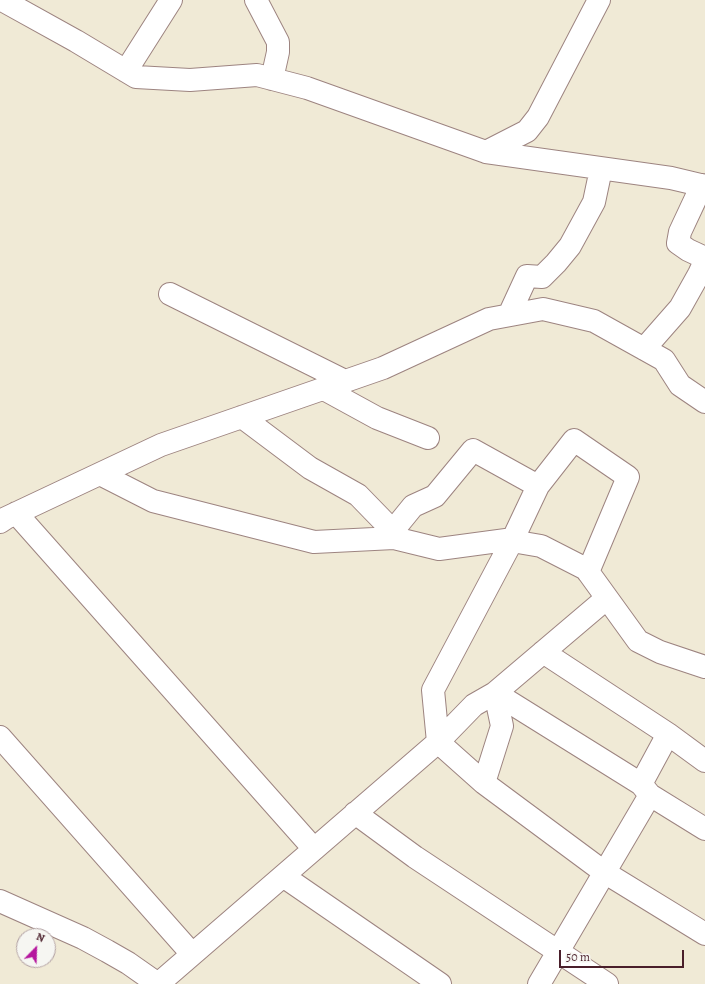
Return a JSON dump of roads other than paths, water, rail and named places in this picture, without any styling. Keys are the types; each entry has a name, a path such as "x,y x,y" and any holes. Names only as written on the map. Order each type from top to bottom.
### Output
{"street":[{"path":"2,0 76,41 136,78 190,80 258,75 307,88 486,152 671,178 704,185 680,232 678,243 688,250 705,258"},
{"path":"126,71 171,0"},
{"path":"256,0 278,42 278,52 272,79"},
{"path":"486,152 527,131 538,117 599,0"},
{"path":"509,315 527,276 542,277 556,264 570,246 594,202 601,169"},
{"path":"644,349 680,308 705,261"},
{"path":"170,294 345,381"},
{"path":"314,849 8,518 161,445 383,368 489,319 543,309 594,321 664,360 680,385 705,402"},
{"path":"324,389 377,418 428,438"},
{"path":"242,417 310,468 358,495 394,538 439,549 506,540 542,546 586,569 638,641 660,652 705,667"},
{"path":"588,572 604,538 628,477 574,440 538,486 512,541 433,690 438,742 484,783 604,872 705,934"},
{"path":"100,474 153,501 314,542 390,535 413,506 435,496 473,450 538,486"},
{"path":"0,901 83,938 128,963 158,984 438,742 474,705 496,693 607,598"},
{"path":"543,652 668,734 705,762"},
{"path":"484,783 502,726 496,693"},
{"path":"496,693 705,829"},
{"path":"539,984 604,872 645,789 668,734"},
{"path":"0,737 192,954"},
{"path":"356,813 415,857 607,984"},
{"path":"283,876 440,984"}]}
